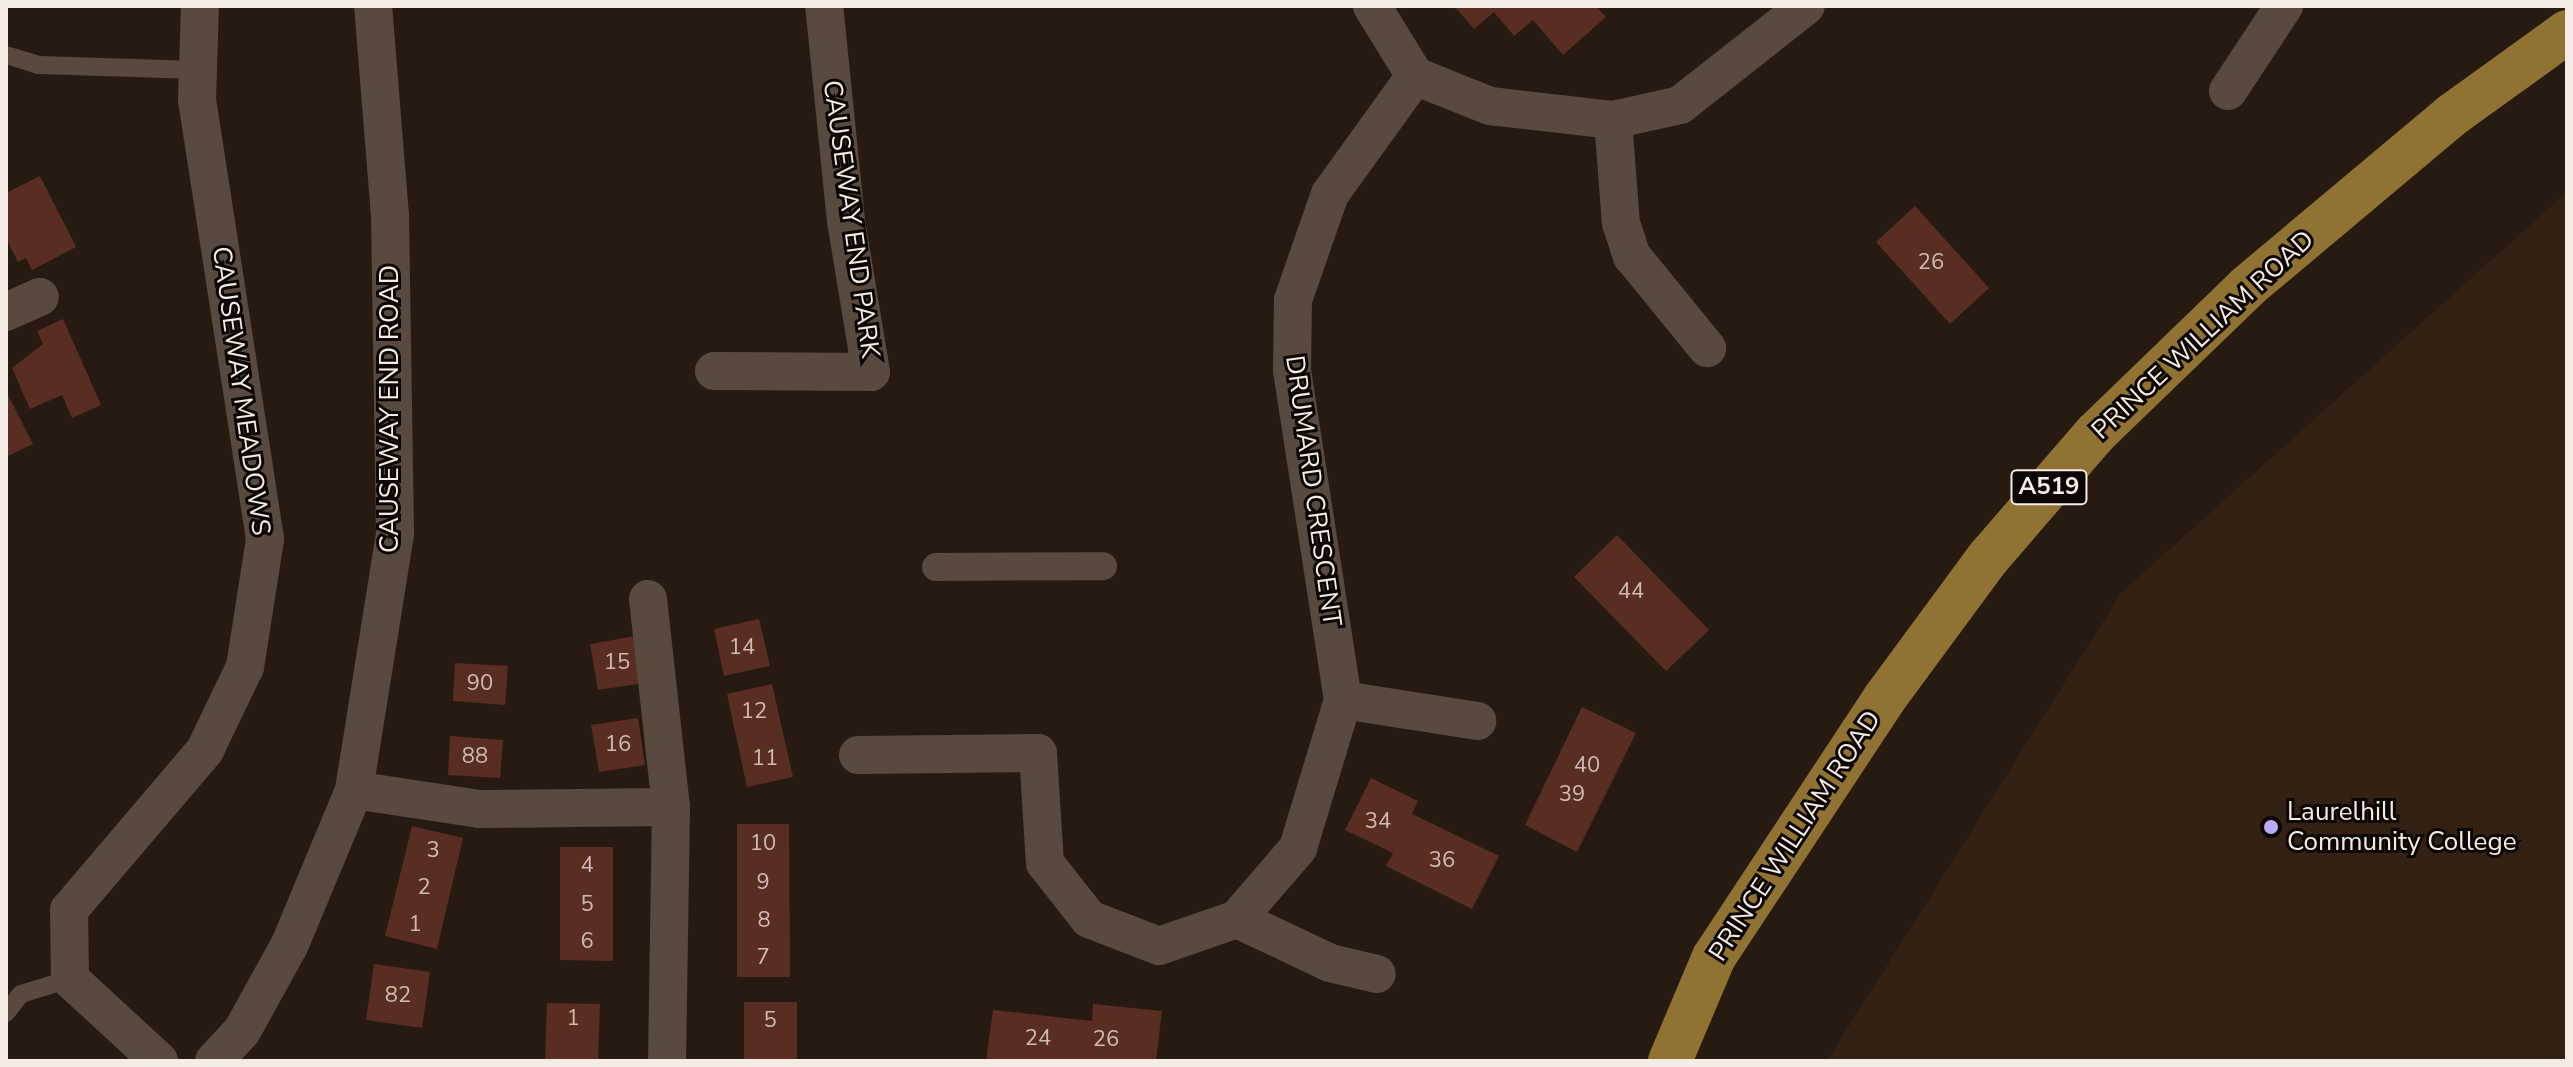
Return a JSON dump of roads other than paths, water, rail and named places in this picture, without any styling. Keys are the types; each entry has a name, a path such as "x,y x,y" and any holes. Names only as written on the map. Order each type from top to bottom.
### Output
{"main road":[{"name":"PRINCE WILLIAM ROAD","path":"1670,1061 1714,957 1884,699 1988,558 2096,433 2247,287 2452,115 2567,32"}],"street":[{"name":"CAUSEWAY MEADOWS","path":"70,979 69,910 205,750 245,667 265,539 198,70 200,6"},
{"name":"CAUSEWAY END ROAD","path":"214,1061 242,1031 290,944 354,790 395,533 390,216 373,6"},
{"name":"CAUSEWAY END PARK","path":"714,371 871,372 846,221 824,6"},
{"path":"1372,6 1415,76 1490,106 1613,120 1680,105 1806,6"},
{"path":"2228,91 2284,6"},
{"name":"DRUMARD CRESCENT","path":"1237,919 1298,848 1343,700 1292,370 1293,300 1330,194 1415,76"},
{"path":"1613,120 1621,223 1632,256 1707,348"},
{"path":"6,312 40,297"},
{"path":"936,567 1103,566"},
{"path":"648,599 671,807 667,1061"},
{"path":"1343,700 1477,721"},
{"path":"858,755 1038,753 1045,863 1089,919 1159,946 1237,919 1330,963 1377,974"},
{"path":"354,790 480,809 671,807"},
{"path":"70,979 159,1061"}],"lane":[{"path":"6,55 97,70 198,70"},
{"path":"6,1013 21,994 70,979"}],"place":[{"name":"Laurelhill Community College","path":"2271,827"}]}
